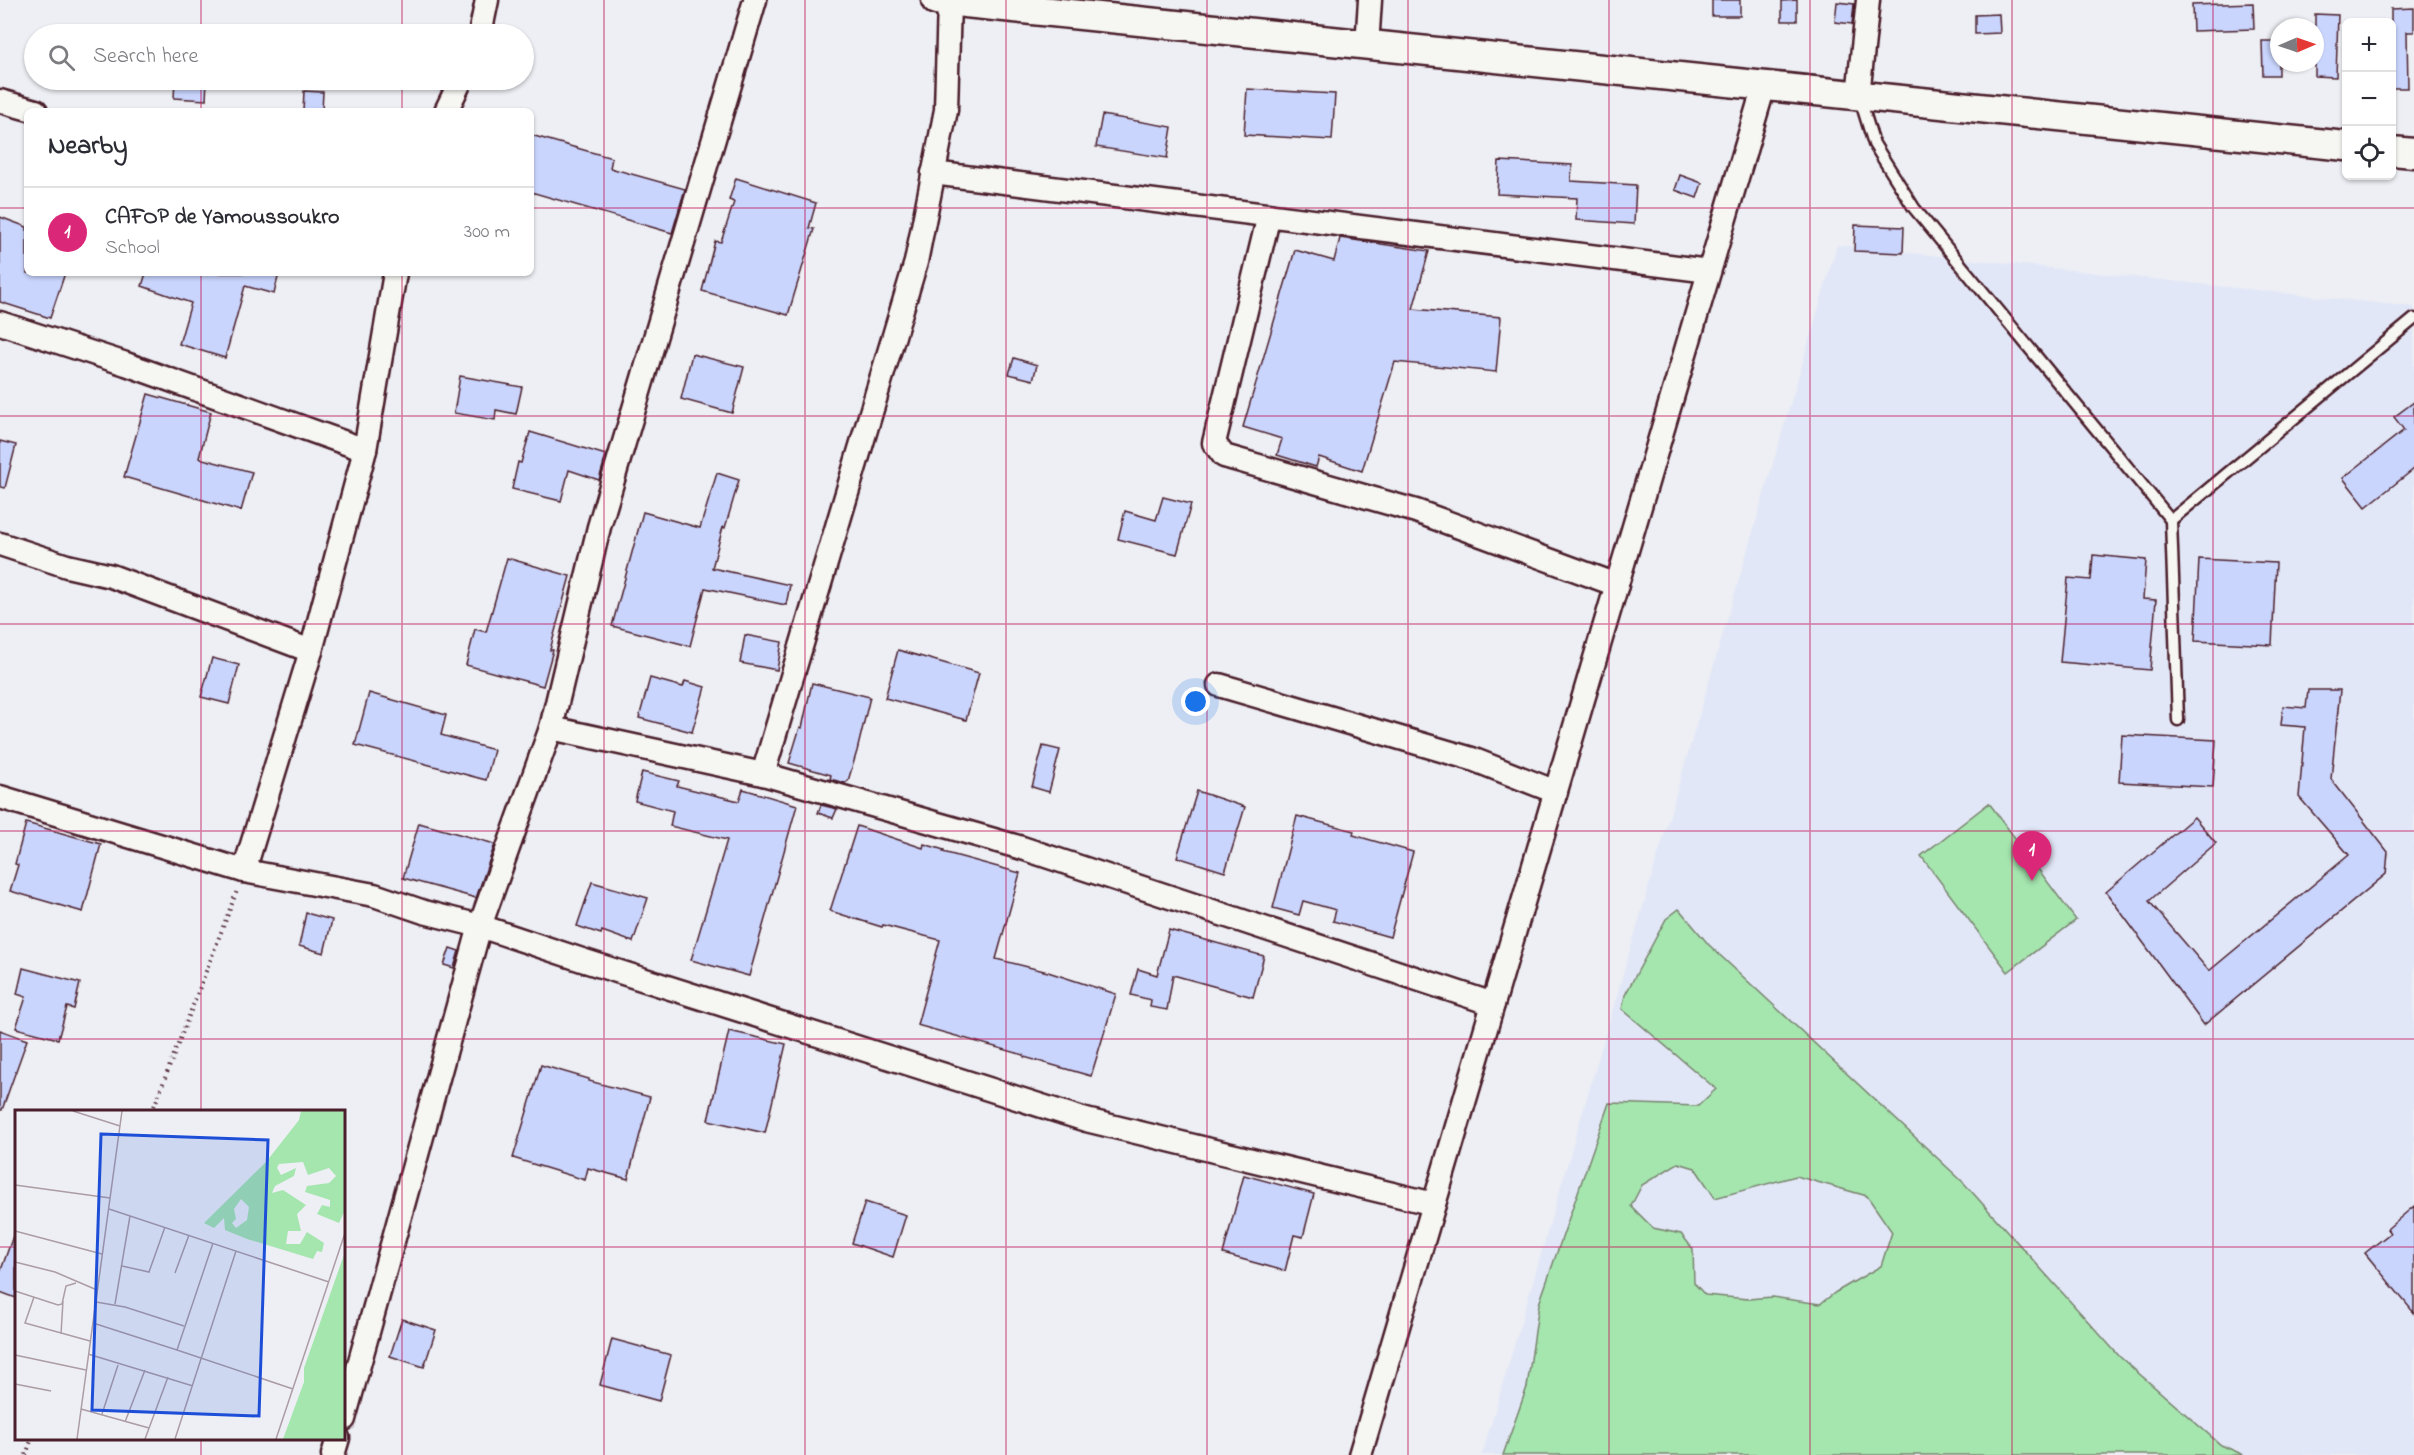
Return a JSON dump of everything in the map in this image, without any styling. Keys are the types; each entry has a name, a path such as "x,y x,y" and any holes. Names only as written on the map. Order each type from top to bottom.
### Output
{"street":[{"path":"482,24 488,0"},
{"path":"345,1415 480,926 551,728 598,527 755,0"},
{"path":"1366,46 1370,0"},
{"path":"1858,96 1868,0"},
{"path":"764,774 916,262 946,110 943,1 1055,6 1366,46 2342,146"},
{"path":"1360,1455 1764,86"},
{"path":"448,108 457,90"},
{"path":"0,101 25,108"},
{"path":"2396,151 2414,153"},
{"path":"933,173 1709,271"},
{"path":"1269,215 1214,443 1224,456 1416,512 1617,585"},
{"path":"244,871 311,651 365,450 394,276"},
{"path":"0,323 126,364 365,450"},
{"path":"0,544 67,566 111,576 311,651"},
{"path":"1219,685 1472,759 1556,792"},
{"path":"551,728 764,774 1022,848 1493,1004"},
{"path":"0,797 244,871 374,895 424,912 480,926 1086,1120 1434,1204"},
{"path":"333,1455 337,1440"}],"lane":[{"path":"1858,96 1874,144 1914,208 2171,520 2178,720"},
{"path":"2171,520 2414,319"}],"path":[{"path":"153,1110 244,871"},
{"path":"26,1455 31,1440"}],"shaded area":[{"path":"1837,245 2414,307 2414,1455 1482,1455"}],"green space":[{"path":"1989,803 2076,920 2008,972 1921,856"},
{"path":"1679,909 1709,945 1963,1182 2120,1357 2221,1445 2244,1455 1503,1455 1527,1387 1539,1304 1609,1103 1698,1106 1716,1089 1622,1009 1625,995 1666,919","holes":["1678,1163 1695,1168 1715,1198 1796,1176 1867,1196 1892,1232 1881,1266 1820,1304 1772,1297 1748,1299 1705,1295 1694,1283 1693,1249 1681,1234 1653,1228 1631,1206 1642,1185"]}],"building":[{"path":"1712,0 1740,0 1740,16 1712,16"},
{"path":"1797,0 1797,21 1782,21 1782,1"},
{"path":"1837,2 1854,4 1852,24 1835,22"},
{"path":"2253,3 2254,29 2193,31 2192,5"},
{"path":"2414,8 2414,32 2407,32 2408,88 2396,88 2396,18 2391,18 2391,9"},
{"path":"1999,14 2000,33 1975,34 1975,15"},
{"path":"2315,14 2338,15 2336,77 2315,76 2315,72 2324,72 2324,18 2315,18"},
{"path":"2262,41 2270,41 2270,72 2279,72 2279,75 2263,75"},
{"path":"1247,89 1335,94 1332,140 1244,135"},
{"path":"174,90 206,90 206,100 174,98"},
{"path":"304,91 323,92 322,108 303,108"},
{"path":"1102,115 1172,127 1167,158 1096,147"},
{"path":"534,136 612,158 610,168 685,189 672,233 534,193"},
{"path":"1499,161 1572,165 1571,181 1636,185 1634,224 1576,220 1577,198 1497,194"},
{"path":"1680,175 1702,183 1697,198 1675,190"},
{"path":"736,178 816,203 809,228 814,229 788,315 702,291 715,241 721,242 734,202 729,200"},
{"path":"0,217 24,226 24,276 64,276 50,318 0,302"},
{"path":"1855,225 1904,227 1903,253 1854,251"},
{"path":"1340,238 1429,251 1413,309 1501,317 1496,372 1395,362 1362,471 1319,457 1316,467 1277,455 1282,439 1243,427 1295,250 1334,261"},
{"path":"145,276 278,276 274,294 245,286 225,358 179,344 191,303 142,286"},
{"path":"692,354 744,367 732,413 681,399"},
{"path":"1014,358 1037,365 1033,380 1009,374"},
{"path":"460,376 522,387 516,414 496,410 495,420 454,413"},
{"path":"148,394 211,412 199,458 252,472 241,511 124,477"},
{"path":"2414,402 2414,469 2366,507 2343,478 2404,430 2394,417"},
{"path":"530,432 606,455 599,480 569,470 561,501 512,489 518,462 521,463"},
{"path":"0,441 16,445 5,488 0,487"},
{"path":"717,473 739,480 712,568 790,585 786,605 705,588 690,646 612,626 643,512 700,528"},
{"path":"1163,497 1191,504 1177,554 1118,539 1125,511 1156,520"},
{"path":"2093,555 2146,560 2143,599 2156,600 2150,670 2060,662 2068,578 2091,580"},
{"path":"507,558 570,576 543,686 466,665 475,629 486,632"},
{"path":"2199,559 2276,563 2272,645 2195,641"},
{"path":"745,635 782,642 777,670 740,663"},
{"path":"898,650 979,673 966,720 885,698"},
{"path":"212,658 239,665 229,704 201,697"},
{"path":"650,678 683,687 685,681 705,687 692,732 639,718"},
{"path":"812,683 870,697 857,751 848,781 845,783 830,779 831,775 789,763 800,727 802,728"},
{"path":"2308,690 2340,690 2331,779 2388,852 2386,874 2204,1025 2106,892 2194,817 2216,843 2149,901 2209,971 2349,855 2299,797 2305,727 2281,725 2283,706 2306,708"},
{"path":"369,693 446,715 441,735 494,750 486,780 355,745"},
{"path":"2122,735 2216,740 2213,787 2119,782"},
{"path":"1043,746 1060,750 1049,792 1032,787"},
{"path":"642,772 679,781 677,786 739,801 743,789 797,805 749,976 691,960 727,840 670,826 673,811 635,801"},
{"path":"1197,791 1245,807 1225,872 1177,857"},
{"path":"821,805 837,809 833,818 818,813"},
{"path":"1297,816 1354,831 1353,835 1413,852 1390,937 1333,921 1336,910 1303,901 1299,915 1273,908"},
{"path":"26,823 101,844 83,912 10,891 18,865 15,864"},
{"path":"419,823 495,844 476,898 403,878"},
{"path":"857,826 923,848 924,844 944,850 943,852 1020,873 996,959 1048,972 1116,994 1091,1076 917,1025 940,940 883,925 882,927 830,911"},
{"path":"592,882 648,898 633,942 602,931 601,934 577,926"},
{"path":"306,913 332,920 324,953 299,946"},
{"path":"1169,930 1264,956 1253,997 1173,975 1167,1010 1150,1007 1151,1000 1131,995 1138,969 1157,975"},
{"path":"450,948 459,951 454,968 444,965"},
{"path":"23,968 80,983 74,1009 67,1007 58,1039 16,1028 26,997 17,994"},
{"path":"0,1030 27,1040 2,1110 0,1110"},
{"path":"729,1031 786,1044 765,1133 708,1120"},
{"path":"541,1065 589,1079 589,1081 650,1097 628,1179 588,1168 585,1180 513,1158"},
{"path":"1244,1175 1314,1194 1303,1237 1294,1235 1285,1271 1223,1254"},
{"path":"865,1202 906,1215 893,1257 852,1243"},
{"path":"2414,1206 2414,1313 2365,1253 2390,1233 2387,1229"},
{"path":"15,1233 15,1298 0,1292 0,1273"},
{"path":"402,1319 436,1330 424,1367 390,1356"},
{"path":"612,1339 671,1355 659,1401 600,1385"}],"place":[{"name":"CAFOP de Yamoussoukro","path":"2032,881"}]}
